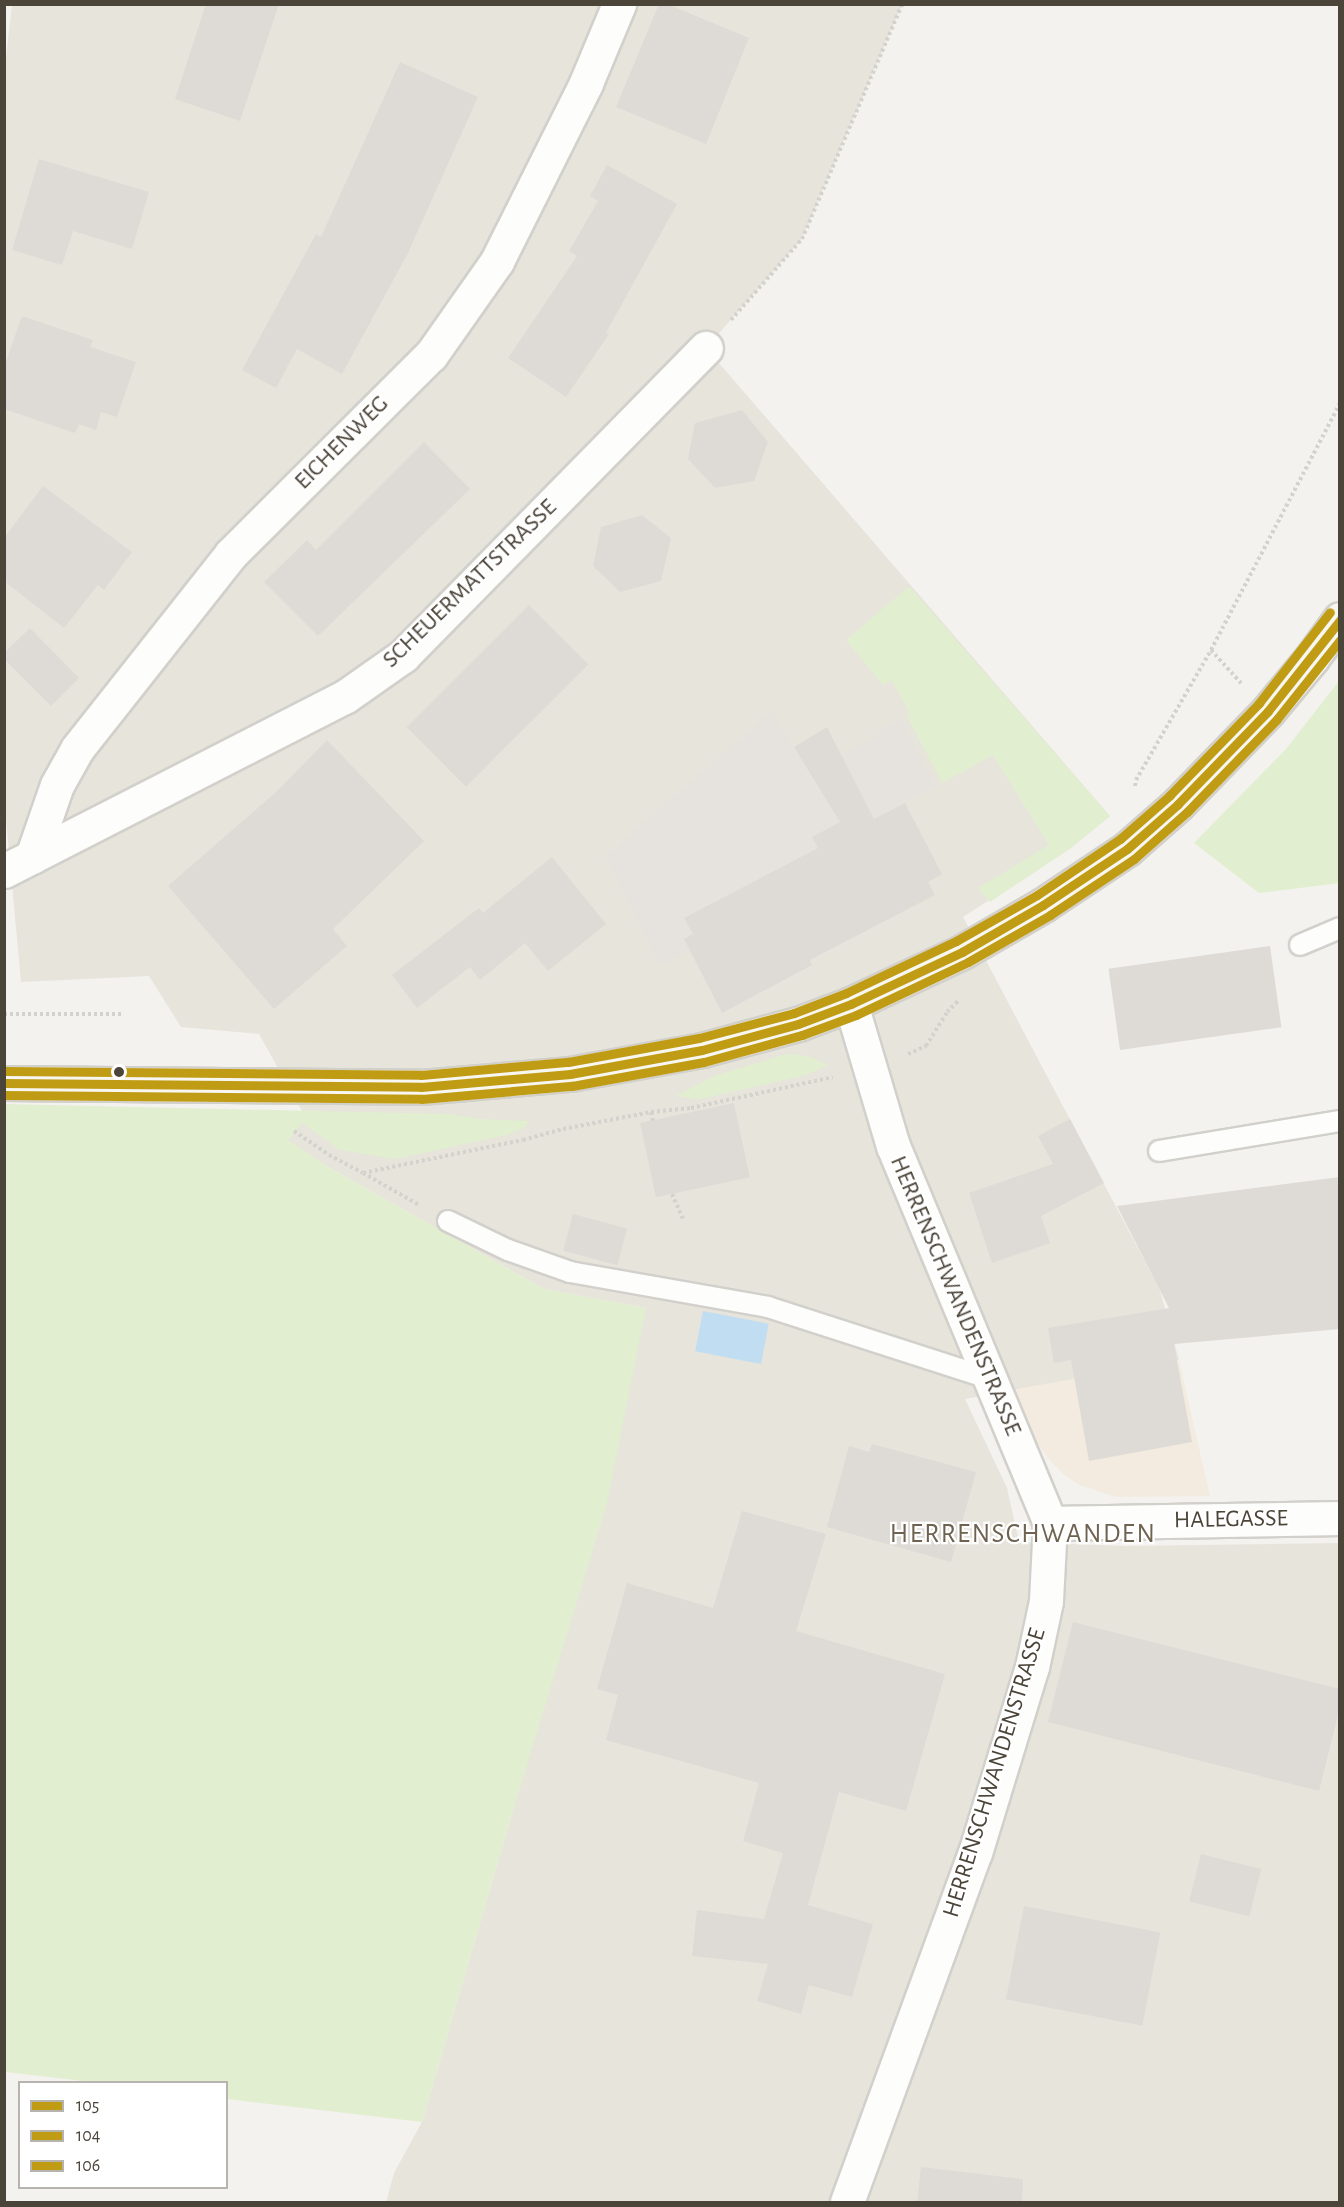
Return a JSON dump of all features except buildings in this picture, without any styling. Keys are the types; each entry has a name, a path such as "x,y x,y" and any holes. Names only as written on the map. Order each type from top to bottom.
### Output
{"main road":[{"path":"4,1083 421,1086 570,1074 702,1050 798,1024 851,1004 962,952 1043,905 1127,849 1178,804 1246,735 1312,658 1340,618"}],"street":[{"name":"EICHENWEG","path":"18,864 57,785 84,740 231,554 431,355 490,270 586,83 619,4"},
{"name":"SCHEUERMATTSTRASSE","path":"18,864 345,696 403,656 706,348"},
{"name":"HERRENSCHWANDENSTRASSE","path":"847,2202 975,1853 1025,1689 1046,1601 1050,1523 893,1146 851,1004"},
{"name":"HALEGASSE","path":"1050,1523 1340,1518"}],"lane":[{"path":"1299,945 1340,928"},
{"path":"1159,1151 1340,1122"},
{"path":"448,1221 508,1250 570,1272 768,1306 988,1378"}],"path":[{"path":"706,348 802,239 902,4"},
{"path":"1127,849 1136,780 1211,650 1340,403"},
{"path":"4,1014 124,1014"},
{"path":"651,1112 653,1121"},
{"path":"363,1173 448,1221"},
{"path":"672,1194 683,1219"}],"shaded area":[{"path":"12,5 902,5 802,239 706,348 1110,816 1071,848 963,917 1160,1290 1179,1360 965,1399 1007,1488 1019,1542 1125,1546 1339,1543 1339,2202 386,2202 394,2173 422,2122 511,1817 646,1308 544,1289 330,1168 287,1140 302,1123 302,1111 259,1034 181,1027 149,976 21,982 4,798 4,75"},
{"path":"772,711 811,774 901,719 936,785 874,819 868,807 812,837 818,848 684,918 693,934 684,939 690,950 660,966 605,856"},
{"path":"1179,1360 1210,1496 1115,1497 1079,1485 1063,1474 1047,1457 1033,1437 1012,1390"}],"green space":[{"path":"909,586 1110,816 1071,848 990,902 978,888 1049,845 993,755 942,783 907,716 910,714 892,680 883,685 846,640"},
{"path":"1339,681 1339,883 1259,893 1194,843 1286,749"},
{"path":"786,1054 808,1056 828,1065 806,1075 700,1099 676,1096 714,1076"},
{"path":"5,1104 450,1114 480,1119 529,1121 525,1127 507,1135 395,1159 340,1150 302,1123 288,1140 330,1168 544,1289 646,1308 606,1507 511,1817 422,2122 228,2099 228,2081 83,2081 5,2072"}],"water":[{"path":"703,1311 769,1324 761,1364 695,1351"}],"transit line":[{"name":"106","path":"4,1071 421,1075 568,1062 699,1038 794,1013 846,993 956,941 1037,895 1120,839 1170,795 1259,703 1330,612"},
{"name":"105","path":"4,1083 421,1087 570,1074 702,1050 798,1024 851,1004 962,952 1043,905 1127,849 1178,804 1268,711 1340,620"},
{"name":"104","path":"4,1095 422,1099 572,1086 704,1062 802,1035 856,1015 968,962 1050,915 1134,859 1187,812 1277,719 1340,640"}],"district":[{"name":"HERRENSCHWANDEN","path":"1023,1534"}]}
